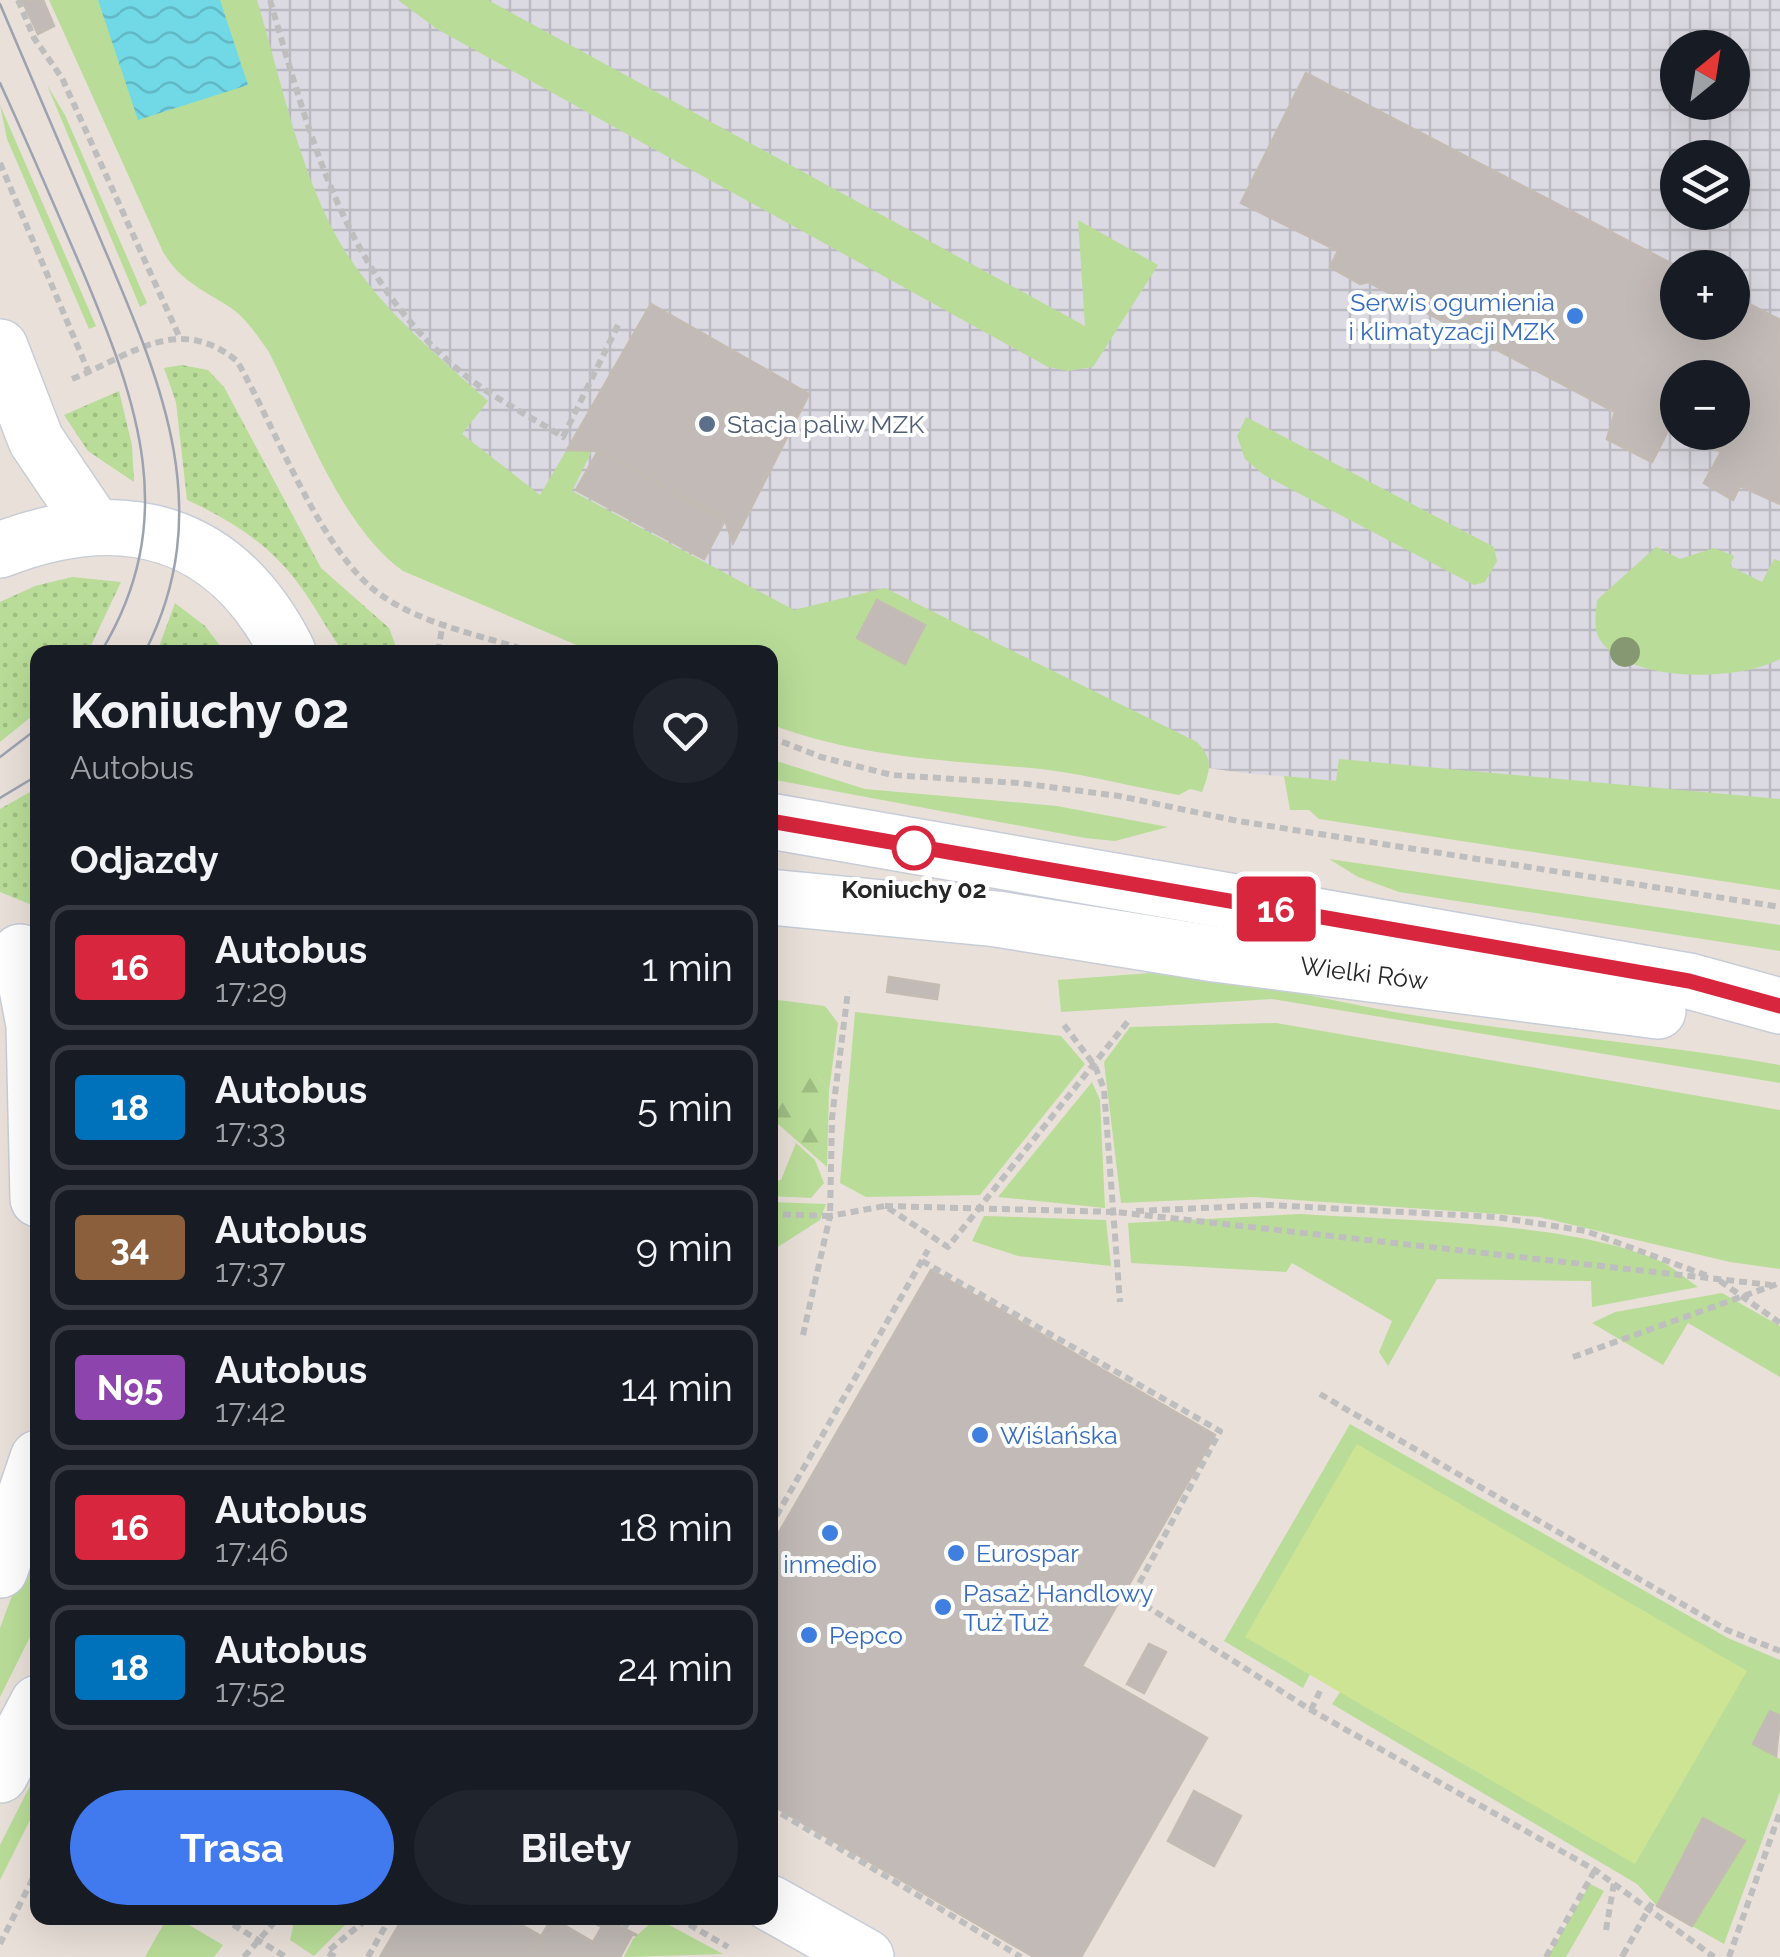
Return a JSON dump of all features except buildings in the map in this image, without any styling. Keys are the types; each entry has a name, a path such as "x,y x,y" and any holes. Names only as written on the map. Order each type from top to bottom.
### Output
{"street":[{"path":"0,347 36,440 94,526"},
{"path":"0,550 39,535 94,526 161,534 222,568 270,620 284,645"},
{"name":"Wielki Rów","path":"778,822 1689,981 1780,1006"},
{"name":"Wielki Rów","path":"778,897 997,919 1215,954 1780,1027"},
{"path":"19,949 30,1005"},
{"path":"0,1570 30,1482"},
{"path":"0,1775 30,1718"},
{"path":"778,1908 866,1957"}],"path":[{"path":"18,0 34,38 62,78 179,336"},
{"path":"270,0 310,135 350,237 401,314 471,380 563,437 620,321"},
{"path":"0,163 89,373"},
{"path":"71,380 179,336 214,345 237,361 331,538 361,580 384,598 511,645"},
{"path":"439,645 443,622"},
{"path":"778,740 821,758 892,775 1019,783 1119,796 1238,821 1780,907"},
{"path":"802,1335 830,1216 832,1118 848,991"},
{"path":"885,1206 948,1247 1128,1020"},
{"path":"1064,1025 1095,1066 1104,1089 1120,1302"},
{"path":"1116,1212 1270,1205 1496,1216 1586,1230 1716,1279 1780,1323"},
{"path":"778,1214 830,1216 885,1206 1116,1212 1770,1285"},
{"path":"778,1513 928,1250"},
{"path":"922,1261 1220,1430 1132,1597 1310,1710 1596,1870 1714,1957"},
{"path":"1573,1357 1780,1283"},
{"path":"1320,1394 1728,1630 1780,1651"},
{"path":"1310,1710 1320,1689"},
{"path":"778,1812 1021,1957"},
{"path":"1729,1957 1780,1812"},
{"path":"1546,1957 1596,1870"},
{"path":"0,1944 30,1884"},
{"path":"1606,1930 1614,1884"},
{"path":"1622,1956 1652,1903"},
{"path":"233,1925 286,1957"},
{"path":"244,1957 272,1925"},
{"path":"336,1957 326,1952 359,1925"},
{"path":"368,1957 386,1925"},
{"path":"690,1925 746,1957"}],"shaded area":[{"path":"61,0 1780,0 1780,821 1244,773 891,725 778,657 778,645 739,645 519,595"}],"green space":[{"path":"49,0 257,0 299,147 334,232 384,302 488,401 462,434 540,495 572,441 591,453 572,491 794,610 885,588 1197,742 1209,766 1202,792 1190,789 1179,795 1059,771 924,758 831,743 778,727 778,645 577,645 403,571 381,552 342,500 269,352 256,334 237,312 185,278 163,252"},
{"path":"398,0 488,0 1085,326 1078,220 1158,265 1093,367 1068,371 1048,367 437,29"},
{"path":"47,85 65,115 147,303 140,307"},
{"path":"0,105 96,326 89,329 7,139"},
{"path":"182,365 208,370 224,387 321,568 389,628 395,645 339,645 277,558 235,525 187,500 176,402 164,368"},
{"path":"119,391 132,445 134,482 88,451 64,415"},
{"path":"1246,417 1494,547 1497,561 1485,582 1474,585 1264,475 1245,459 1237,436"},
{"path":"1656,547 1680,559 1714,548 1734,556 1730,566 1762,582 1774,559 1780,561 1780,659 1715,674 1663,672 1618,657 1603,644 1596,628 1597,600"},
{"path":"72,577 121,582 91,645 30,645 30,718 0,742 0,602 35,586"},
{"path":"175,603 205,626 220,645 160,645"},
{"path":"1339,759 1780,799 1780,890 1319,819 1309,810 1290,810 1284,776 1336,781"},
{"path":"778,762 865,789 1057,806 1168,827 1115,841 778,780"},
{"path":"30,792 30,904 0,892 0,809"},
{"path":"1329,859 1780,925 1780,951 1399,892 1358,877"},
{"path":"1150,973 1244,983 1447,1020 1780,1065 1780,1083 1272,999 1061,1012 1058,980"},
{"path":"778,1000 825,1006 838,1023 829,1091 817,1074 778,1075"},
{"path":"855,1012 1061,1036 1085,1064 980,1195 866,1197 840,1183"},
{"path":"1276,1023 1780,1110 1780,1269 1730,1262 1539,1217 1253,1197 1121,1203 1104,1062 1130,1027"},
{"path":"793,1070 817,1074 829,1091 827,1167 778,1124 778,1073"},
{"path":"1092,1082 1100,1100 1105,1208 998,1197"},
{"path":"796,1143 815,1160 824,1183 811,1198 778,1196"},
{"path":"778,1202 826,1204 820,1220 778,1247"},
{"path":"1301,1214 1484,1225 1579,1238 1660,1261 1698,1287 1592,1307 1591,1281 1437,1279 1388,1366 1379,1352 1392,1321 1292,1263 1286,1272 1131,1263 1128,1223"},
{"path":"984,1216 1106,1220 1111,1266 1018,1256 972,1241"},
{"path":"1722,1293 1780,1326 1780,1377 1688,1323 1663,1365 1592,1323 1615,1312"},
{"path":"1350,1424 1728,1638 1780,1660 1780,1716 1770,1712 1753,1744 1780,1759 1780,1792 1724,1944 1692,1926 1740,1844 1703,1819 1657,1906 1637,1884 1332,1704 1340,1692 1747,1672 1245,1636 1310,1674 1303,1688 1224,1641"},
{"path":"1357,1444 1747,1671 1635,1864 1245,1637"},
{"path":"29,1550 30,1637 0,1697 0,1628"},
{"path":"30,1786 30,1820 0,1880 0,1845"},
{"path":"1590,1884 1604,1891 1566,1957 1548,1957"},
{"path":"163,1925 189,1925 223,1945 214,1957 145,1957"},
{"path":"293,1925 345,1925 314,1956 290,1940"},
{"path":"648,1925 669,1925 723,1954 624,1957 633,1939"}],"water":[{"path":"98,0 220,0 248,85 138,120"}],"tram line":[{"path":"0,4 139,333 171,437 178,490 178,543 167,597 148,645"},
{"path":"0,83 103,321 134,415 143,462 145,508 140,555 125,603 104,645"},
{"path":"0,757 30,734"},
{"path":"0,798 30,780"}],"bus line":[{"name":"16","path":"778,823 1689,981 1780,1006"}],"place":[{"name":"Serwis ogumienia i klimatyzacji MZK","path":"1575,316"},
{"name":"Stacja paliw MZK","path":"707,424"},
{"name":"Koniuchy 02","path":"914,848"},
{"name":"Wiślańska","path":"980,1435"},
{"name":"inmedio","path":"830,1533"},
{"name":"Eurospar","path":"956,1553"},
{"name":"Pasaż Handlowy Tuż Tuż","path":"943,1607"},
{"name":"Pepco","path":"809,1635"}]}
